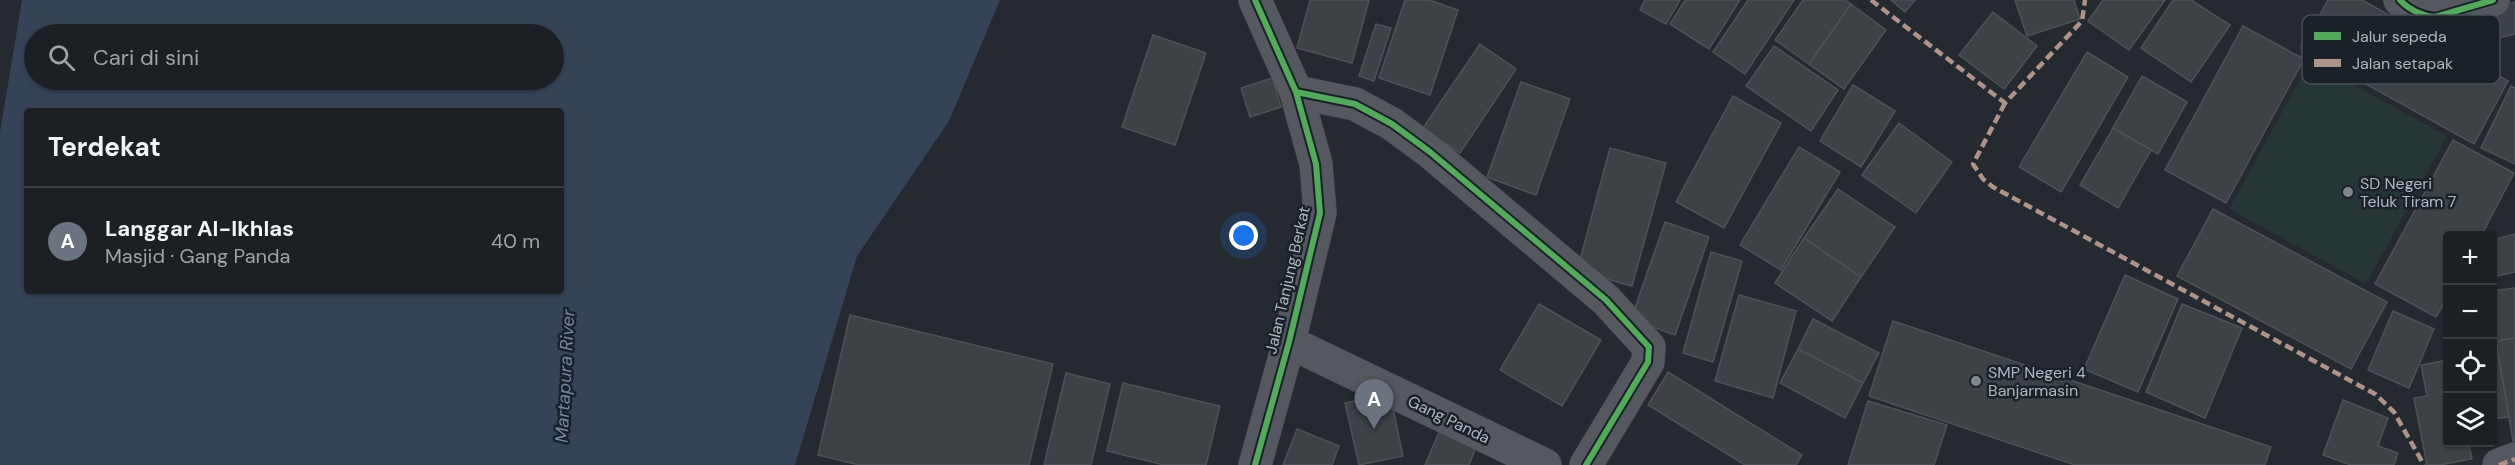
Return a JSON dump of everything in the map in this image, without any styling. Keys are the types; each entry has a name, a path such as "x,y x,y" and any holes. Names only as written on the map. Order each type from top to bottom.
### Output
{"street":[{"name":"Jalan Tanjung Berkat","path":"1255,0 1296,92 1316,164 1320,213 1289,342 1255,465"},
{"path":"2400,0 2424,15"},
{"path":"2442,15 2493,0"},
{"path":"1296,92 1356,104 1401,131 1430,152 1606,300 1649,347 1648,362 1586,465"},
{"name":"Gang Panda","path":"1289,342 1545,465"},
{"path":"2499,465 2515,459"}],"shaded area":[{"path":"2302,76 2302,84 2352,84 2447,136 2366,284 2229,209"}],"water":[{"name":"Martapura River","path":"22,0 1000,0 949,121 857,256 795,465 0,465 0,132"}],"building":[{"path":"1310,0 1369,0 1352,63 1297,48"},
{"path":"1405,0 1429,0 1458,10 1430,95 1379,78"},
{"path":"1645,0 1680,0 1666,24 1640,10"},
{"path":"1685,0 1740,0 1709,49 1670,24"},
{"path":"1748,0 1794,0 1745,74 1713,52"},
{"path":"1803,0 1845,0 1851,4 1809,64 1775,40"},
{"path":"1891,0 1915,0 1905,12"},
{"path":"2015,0 2074,0 2080,19 2027,36"},
{"path":"2103,0 2165,0 2129,50 2088,21"},
{"path":"2173,0 2191,0 2230,25 2191,82 2141,48"},
{"path":"2328,0 2362,0 2389,15 2320,15"},
{"path":"2515,2 2515,34 2500,38 2500,15 2470,14"},
{"path":"1851,4 1886,30 1844,89 1809,64"},
{"path":"1993,12 2037,46 2004,89 1959,55"},
{"path":"1376,24 1391,28 1374,81 1359,76"},
{"path":"2243,26 2302,58 2302,63 2226,203 2165,170"},
{"path":"1153,35 1206,53 1175,145 1122,127"},
{"path":"1480,44 1516,69 1460,153 1423,128"},
{"path":"1774,46 1838,90 1811,131 1746,86"},
{"path":"2087,52 2128,77 2061,192 2019,167"},
{"path":"2142,76 2187,102 2158,154 2113,128"},
{"path":"2500,77 2508,81 2474,144 2366,84 2500,84"},
{"path":"1272,78 1281,107 1250,117 1241,88"},
{"path":"1521,82 1570,99 1536,195 1487,177"},
{"path":"1853,85 1895,111 1861,167 1820,141"},
{"path":"2511,86 2515,88 2515,164 2481,148"},
{"path":"1733,96 1781,123 1724,228 1676,202"},
{"path":"1899,123 1952,162 1916,213 1862,175"},
{"path":"2113,128 2151,150 2118,208 2080,185"},
{"path":"2453,140 2514,173 2484,231 2443,231 2443,305 2436,317 2375,284"},
{"path":"1799,147 1840,172 1781,270 1740,245"},
{"path":"1610,148 1666,163 1632,286 1577,271"},
{"path":"1838,189 1895,227 1861,277 1804,238"},
{"path":"2213,209 2387,302 2351,369 2177,276"},
{"path":"1665,222 1709,237 1675,335 1631,319"},
{"path":"2515,234 2515,272 2497,276 2497,239"},
{"path":"1804,238 1861,277 1832,321 1775,283"},
{"path":"1711,252 1742,261 1713,362 1683,353"},
{"path":"2125,275 2178,299 2138,392 2084,369"},
{"path":"2515,288 2515,338 2497,341 2497,290"},
{"path":"1739,295 1796,311 1773,398 1715,381"},
{"path":"1539,304 1601,340 1562,406 1500,370"},
{"path":"2182,304 2242,328 2205,418 2146,392"},
{"path":"2393,311 2434,329 2409,388 2368,370"},
{"path":"850,315 1053,364 1029,465 859,465 818,455"},
{"path":"1813,319 1879,353 1863,383 1798,349"},
{"name":"SMP Negeri 4 Banjarmasin","path":"1893,321 2271,447 2265,465 2075,465 1869,396"},
{"path":"2515,338 2515,441 2513,441 2497,341"},
{"path":"2497,347 2509,417 2497,418"},
{"path":"1798,349 1863,383 1845,418 1780,383"},
{"path":"2443,361 2443,447 2469,447 2472,459 2427,465 2414,398 2427,396 2421,365"},
{"path":"1668,372 1802,455 1796,465 1745,465 1648,405"},
{"path":"1066,373 1110,384 1091,465 1044,465"},
{"path":"1123,383 1220,406 1206,465 1164,465 1107,451"},
{"path":"1390,394 1403,456 1359,465 1345,403"},
{"path":"2343,400 2388,418 2378,446 2398,453 2394,465 2351,465 2323,455"},
{"path":"1868,401 1947,425 1934,465 1848,465"},
{"path":"1443,423 1479,439 1469,465 1425,465"},
{"path":"1297,429 1339,446 1332,465 1283,465"}],"marked path":[{"path":"1871,0 2005,103 2082,21 2085,0"},
{"path":"2005,103 1973,164 1983,179 1993,187 2375,394 2394,412 2424,465"},
{"path":"2499,465 2515,459"}],"cycle path":[{"path":"1255,0 1296,92 1316,164 1320,213 1289,342 1255,465"},
{"path":"2400,0 2416,12 2426,15"},
{"path":"2442,15 2493,0"},
{"path":"1296,92 1355,104 1392,124 1430,152 1606,300 1649,347 1648,362 1586,465"}],"place":[{"name":"SD Negeri Teluk Tiram 7","path":"2348,192"},
{"name":"SMP Negeri 4 Banjarmasin","path":"1976,381"},
{"name":"Langgar Al-Ikhlas","path":"1374,429"}]}
